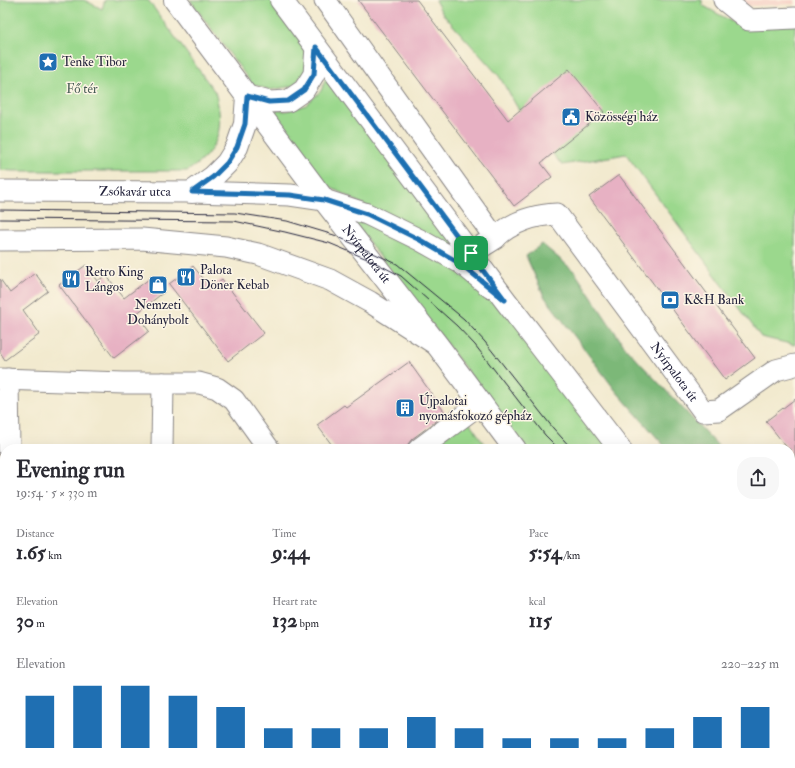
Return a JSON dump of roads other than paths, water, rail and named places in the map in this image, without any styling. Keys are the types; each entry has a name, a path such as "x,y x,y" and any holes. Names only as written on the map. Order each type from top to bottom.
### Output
{"main road":[{"name":"Nyírpalota út","path":"175,0 324,200 438,346 511,444"},
{"path":"281,0 505,300 616,444"},
{"path":"192,192 213,177 227,163 237,147 245,124 247,96"},
{"path":"471,253 495,238"}],"street":[{"path":"325,0 495,238"},
{"path":"724,0 749,20 795,18"},
{"path":"247,96 269,102 288,101 304,90 314,74 316,47"},
{"name":"Zsókavár utca","path":"0,191 192,192 290,195 324,200 367,214 427,244 461,264 505,300"},
{"name":"Nyírpalota út","path":"495,238 506,228 539,215 557,214 703,411 719,410 776,370 795,365"},
{"path":"0,240 142,239 226,247 258,254 330,280 370,302 438,346"},
{"path":"9,444 4,379 199,383 217,388 234,400 265,444"},
{"path":"162,444 163,383"},
{"path":"426,444 481,403"},
{"path":"602,425 623,444"}],"tram line":[{"path":"0,210 235,213 287,221 334,235 397,264 464,319 485,342 567,444"},
{"path":"0,219 234,221 329,243 372,261 401,276 457,326 475,345 545,435 554,444"}],"place":[{"name":"Tenke Tibor","path":"48,62"},
{"name":"Közösségi ház","path":"571,117"},
{"name":"Palota Döner Kebab","path":"186,277"},
{"name":"Retro King Lángos","path":"71,279"},
{"name":"Nemzeti Dohánybolt","path":"158,285"},
{"name":"K&H Bank","path":"670,300"},
{"name":"Újpalotai nyomásfokozó gépház","path":"405,408"}],"park label":[{"name":"Fő tér","path":"82,89"}]}
